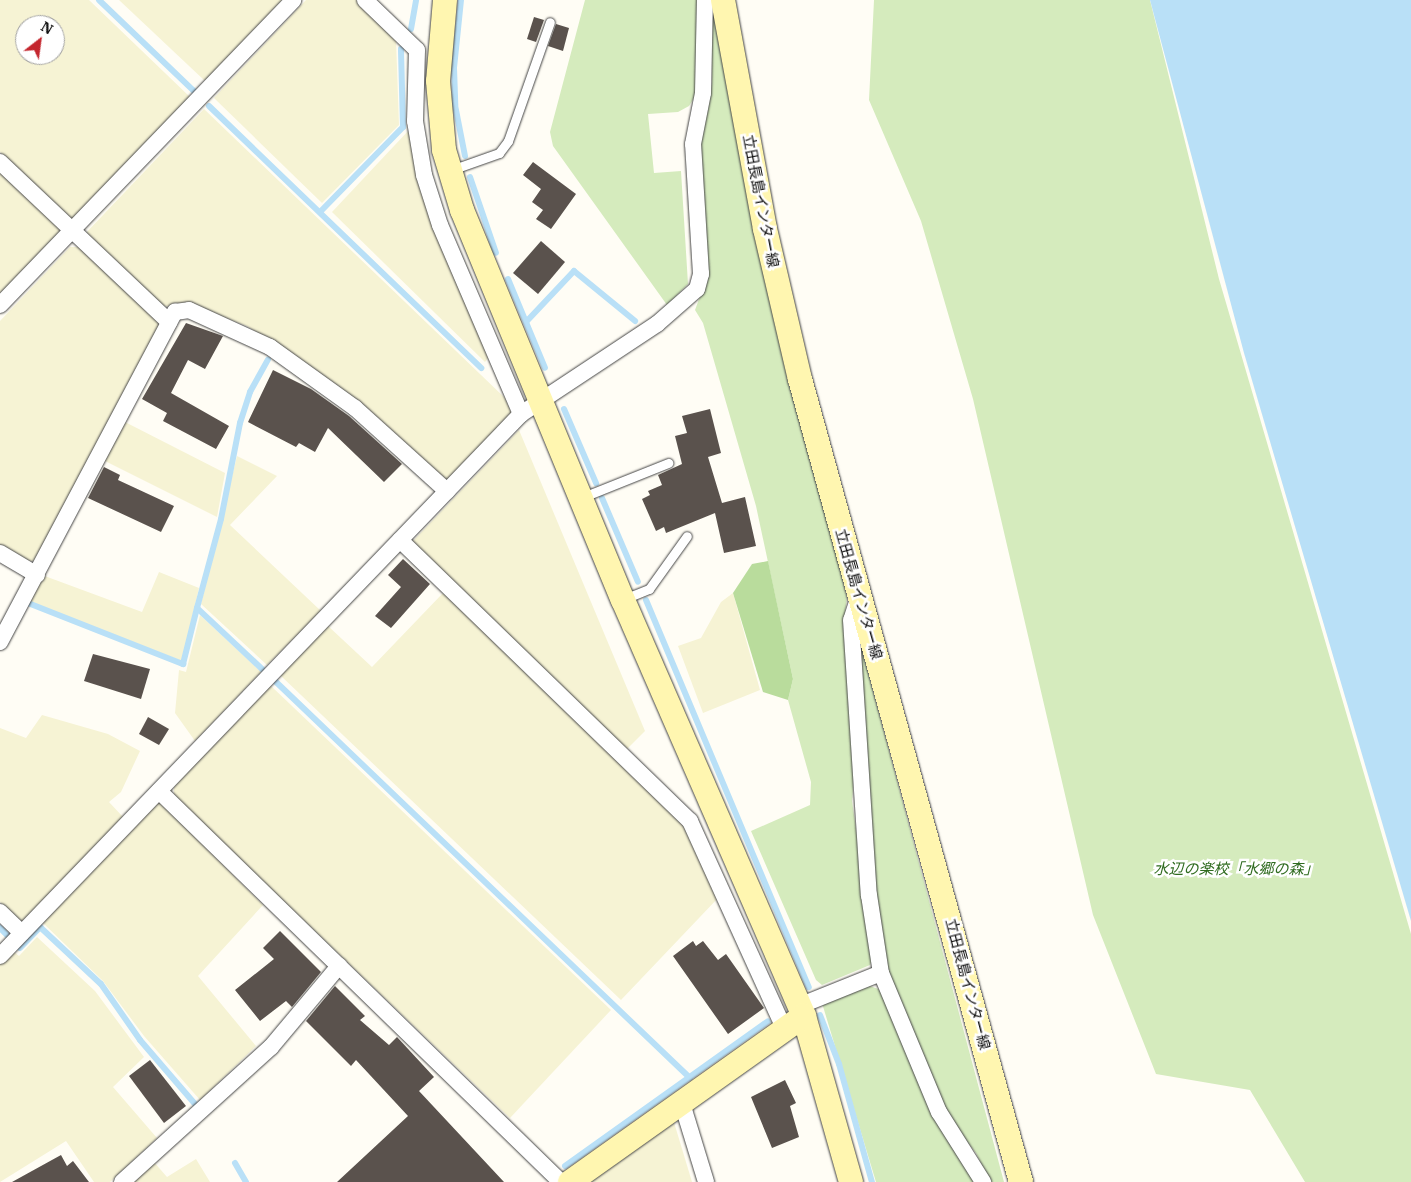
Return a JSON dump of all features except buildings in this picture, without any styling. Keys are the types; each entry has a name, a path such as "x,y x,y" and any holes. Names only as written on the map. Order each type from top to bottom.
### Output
{"street":[{"path":"0,305 293,0"},
{"path":"365,0 416,50 415,121 424,175 440,225 521,414"},
{"path":"445,0 438,81 444,150 462,210 796,1017 851,1182"},
{"path":"0,956 521,414 539,399 657,324 697,289 701,274 693,144 703,93 705,0"},
{"name":"立田長島インター線","path":"723,0 765,229 859,596 914,784 1021,1182"},
{"path":"0,162 169,322"},
{"path":"0,642 175,312 189,310 270,347 355,408 447,491"},
{"path":"400,540 690,821 796,1017"},
{"path":"0,553 37,575"},
{"path":"859,596 851,620 869,895 880,972 939,1112 983,1182"},
{"path":"159,791 561,1182"},
{"path":"0,912 22,933"},
{"path":"122,1182 271,1047 339,966"},
{"path":"570,1182 796,1017 880,972"},
{"path":"681,1100 706,1182"}],"lane":[{"path":"450,170 499,152 508,140 550,22"},
{"path":"580,498 668,463"},
{"path":"623,600 649,589 687,536"}],"shaded area":[{"path":"0,0 89,0 190,97 73,219 68,219 0,152"},
{"path":"119,0 282,0 205,81"},
{"path":"306,0 356,0 396,40 399,125 322,203 214,98"},
{"path":"204,109 505,398 512,414 451,479 441,479 345,391 247,326 189,304 160,307 84,235"},
{"path":"409,130 488,358 485,362 332,212"},
{"path":"0,172 61,230 0,294"},
{"path":"70,247 81,247 158,321 160,333 37,560 27,562 0,546 0,321"},
{"path":"125,422 225,473 217,517 103,460"},
{"path":"519,430 645,731 625,751 412,542"},
{"path":"237,456 277,476 230,525 321,611 267,665 201,604"},
{"path":"159,572 199,588 182,661 27,601 42,575 142,612"},
{"path":"443,593 689,830 719,897 621,1000 280,675 327,625 372,667"},
{"path":"733,593 760,690 703,713 678,646 701,638 721,602"},
{"path":"200,615 261,672 195,741 175,713 179,670 186,672"},
{"path":"270,685 611,1010 510,1118 174,796 174,785"},
{"path":"42,715 108,734 140,751 121,792 109,802 123,817 22,923 0,902 0,728 26,738"},
{"path":"159,801 263,905 198,976 256,1046 200,1100 144,1036 103,981 42,922"},
{"path":"37,937 95,991 144,1057 113,1087 157,1138 110,1182 94,1182 66,1141 0,1182 0,963 12,950 19,956"},
{"path":"673,1119 692,1182 589,1182"},
{"path":"196,1159 210,1182 129,1182 153,1161 167,1177"}],"green space":[{"path":"585,0 699,0 696,95 689,106 678,112 648,114 654,173 681,171 688,284 667,305 553,146 550,132"},
{"path":"709,0 714,0 756,233 847,597 844,623 856,757 852,801 874,954 870,965 822,985 816,980 751,831 810,805 811,782 788,700 793,679 756,506 703,323 695,310 708,275 699,141 712,83"},
{"name":"水辺の楽校「水郷の森」","path":"874,0 1150,0 1219,279 1411,934 1411,1182 1305,1182 1250,1090 1156,1074 1093,915 973,399 921,221 869,100"},
{"path":"768,561 793,679 788,700 763,692 733,593 752,564"},
{"path":"856,627 1004,1182 990,1182 976,1153 944,1113 886,968 875,891"},
{"path":"870,986 881,990 979,1182 876,1182 822,1003"}],"water":[{"path":"1150,0 1411,0 1411,921 1244,353"}],"waterway":[{"path":"99,0 194,91"},
{"path":"411,29 416,0"},
{"path":"461,0 454,68 455,105 465,156"},
{"path":"320,212 403,127 401,49"},
{"path":"209,106 481,368"},
{"path":"470,177 496,253"},
{"path":"526,322 574,271 635,321"},
{"path":"508,279 545,368"},
{"path":"262,669 197,608 221,519 240,423 250,392 268,360"},
{"path":"564,409 596,483"},
{"path":"602,498 638,582"},
{"path":"646,600 809,987"},
{"path":"28,603 183,664 197,608"},
{"path":"275,681 690,1078"},
{"path":"20,948 40,927 101,984 140,1040 195,1104"},
{"path":"0,928 7,935"},
{"path":"820,1015 839,1064 872,1182"},
{"path":"565,1166 768,1021"},
{"path":"235,1163 246,1182"}]}
